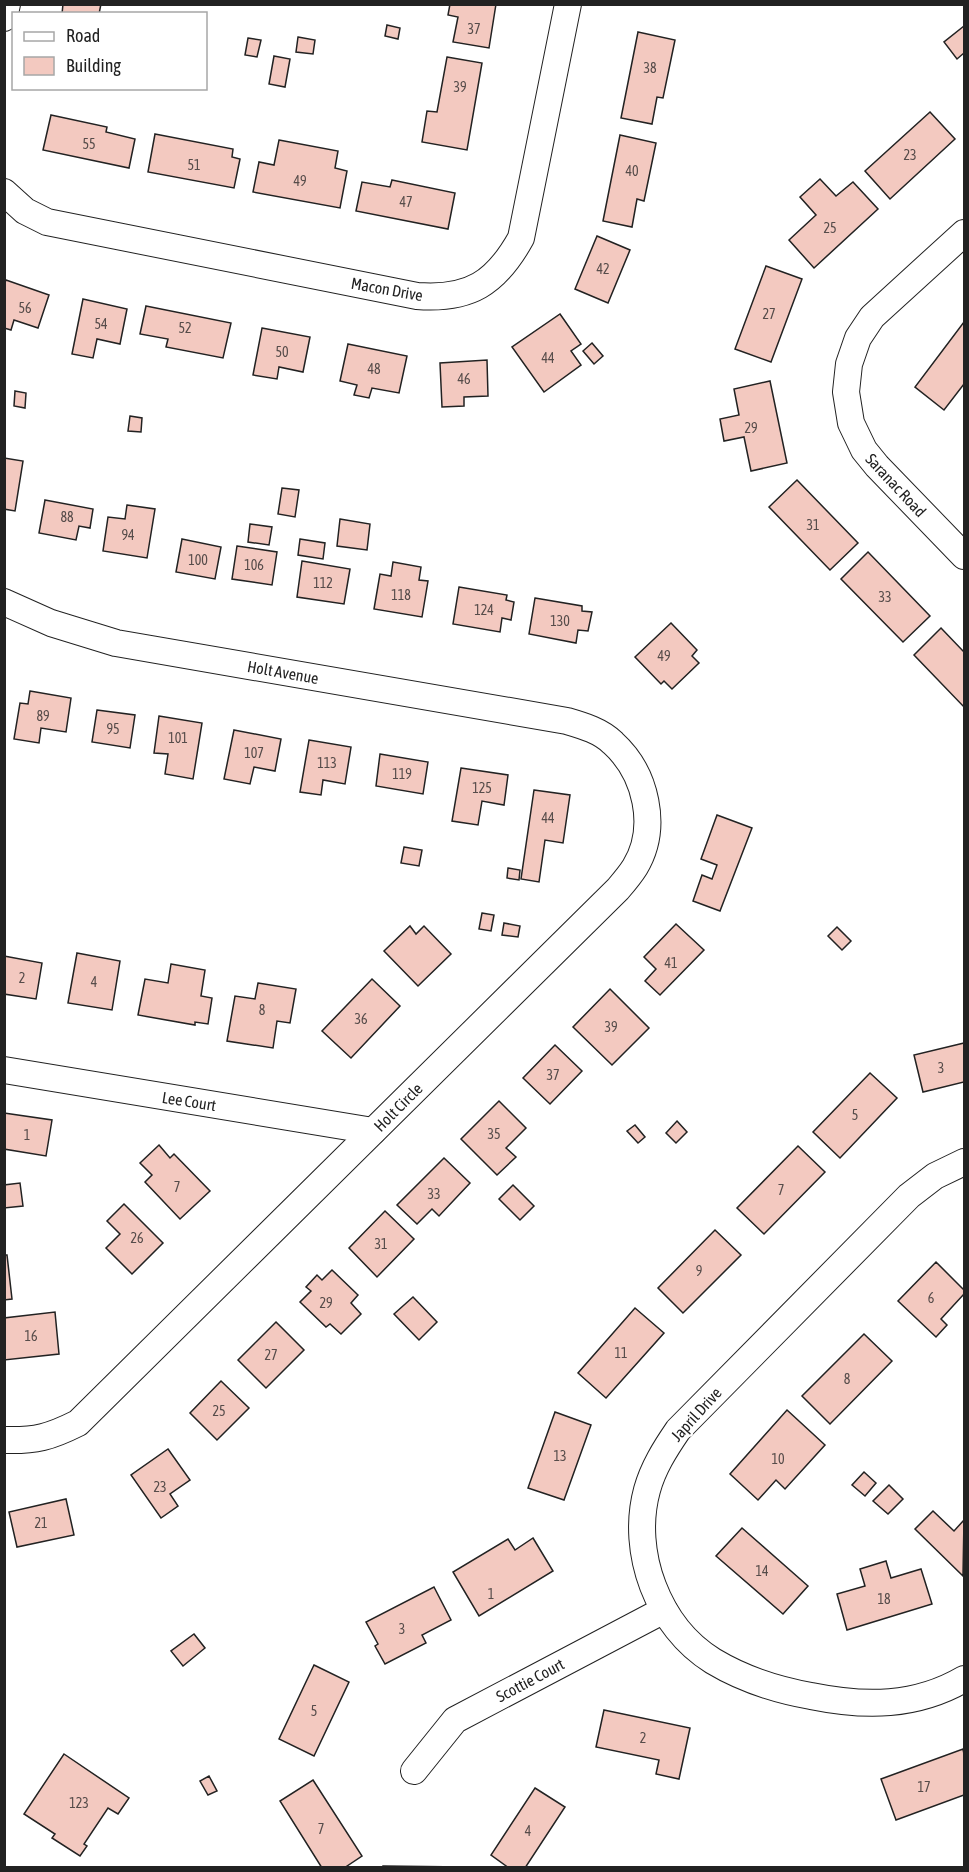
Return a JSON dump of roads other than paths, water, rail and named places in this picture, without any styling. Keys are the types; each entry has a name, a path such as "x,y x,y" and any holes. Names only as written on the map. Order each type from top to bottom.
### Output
{"street":[{"path":"4,18 7,4"},
{"name":"Macon Drive","path":"4,192 25,211 47,222 417,296 439,298 465,293 489,280 508,261 521,238 568,4"},
{"name":"Saranac Road","path":"964,233 872,317 858,338 849,364 846,392 851,423 864,450 964,556"},
{"name":"Holt Avenue","path":"4,602 51,623 116,643 567,720"},
{"name":"Holt Circle","path":"4,1440 28,1441 55,1435 78,1423 618,889 636,866 645,840 648,814 643,787 631,762 612,741 590,728 567,720"},
{"name":"Lee Court","path":"4,1070 373,1131"},
{"name":"Japril Drive","path":"964,1162 934,1176 909,1196 678,1430 659,1458 647,1491 642,1524 645,1559 655,1591 664,1610 684,1637 711,1660 740,1675 784,1691 830,1700 870,1703 911,1701 944,1691 964,1679"},
{"name":"Scottie Court","path":"414,1771 455,1720 664,1610"}]}
